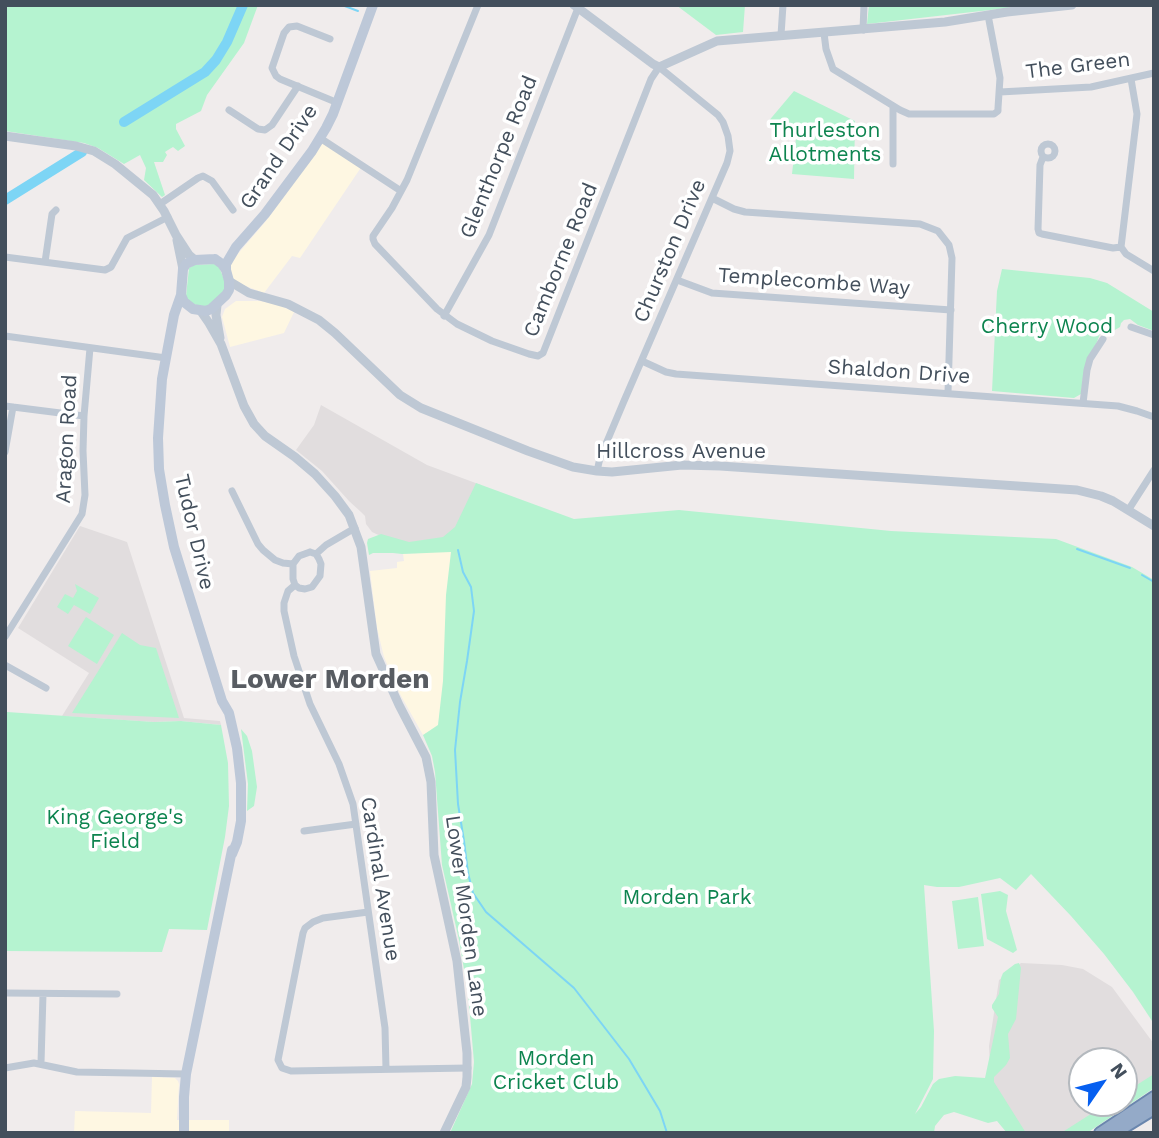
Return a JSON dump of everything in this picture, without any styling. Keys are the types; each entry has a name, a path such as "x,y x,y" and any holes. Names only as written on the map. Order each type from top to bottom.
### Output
{"highway":[{"path":"1100,1133 1154,1097"},
{"path":"1115,1133 1154,1109"}],"main road":[{"name":"Grand Drive","path":"226,270 226,264 236,247 265,215 320,138 338,103 373,5"},
{"name":"Grand Drive","path":"215,259 236,247"},
{"path":"173,327 180,316 196,310 211,309 226,295 229,281 226,270 215,259 195,260 183,268 181,295 184,302 196,310"},
{"name":"Tudor Drive","path":"181,295 174,314 159,404 159,469 174,547 222,701 229,713 236,741 241,783 241,821 186,1074 184,1133"}],"street":[{"path":"320,138 401,191 478,5"},
{"path":"781,35 783,5"},
{"path":"863,30 864,5"},
{"path":"576,7 659,67 713,41 945,22 1072,5"},
{"name":"Glenthorpe Road","path":"444,316 489,235 576,7"},
{"name":"The Green","path":"988,15 999,70 1000,92 1091,87 1154,74"},
{"path":"330,39 292,26 286,30 272,68 280,79 338,103"},
{"path":"824,33 833,69 909,114 994,114 998,111 1000,92"},
{"name":"Camborne Road","path":"401,191 373,236 375,244 444,316 492,341 535,356 543,353 651,79 659,67"},
{"name":"Churston Drive","path":"597,471 600,458 729,157 730,144 718,115 659,67"},
{"path":"1131,79 1137,114 1121,247 1126,254 1154,271"},
{"path":"229,110 258,129 265,130 272,125 298,86"},
{"path":"893,106 893,164"},
{"path":"5,136 94,150 137,180 160,204 176,235 195,260"},
{"path":"1043,157 1040,165 1039,233 1113,248 1121,247"},
{"path":"160,204 203,176 212,181 233,210"},
{"path":"712,198 745,212 920,224 930,227 944,237 951,249 952,258 948,393"},
{"path":"45,262 52,214 56,210"},
{"path":"5,257 105,270 111,267 127,238 168,217"},
{"path":"176,235 183,268"},
{"name":"Templecombe Way","path":"677,280 712,293 951,310"},
{"name":"Hillcross Avenue","path":"229,281 249,293 288,304 319,320 400,395 421,408 573,467 612,472 696,465 1043,487 1101,496 1129,509 1154,526"},
{"name":"Hillcross Avenue","path":"226,295 249,293"},
{"name":"Lower Morden Lane","path":"217,305 221,344"},
{"name":"Lower Morden Lane","path":"196,310 206,318 221,344 244,406 254,424 265,436 321,480 344,506 355,528 362,556 376,654 399,705 422,746 429,768 434,855 457,961 468,1068 466,1087 444,1133"},
{"path":"1131,327 1154,335"},
{"path":"5,336 166,358"},
{"path":"1083,403 1090,359 1103,339"},
{"name":"Aragon Road","path":"5,637 82,514 85,495 84,415 90,348"},
{"name":"Shaldon Drive","path":"642,361 676,374 1118,406 1154,417"},
{"path":"5,452 9,406 84,415"},
{"path":"1129,509 1154,470"},
{"path":"232,491 258,544 275,560 283,564 293,564 304,553 316,554 321,564 317,581 312,587 305,589 295,585"},
{"path":"316,554 355,528"},
{"name":"Cardinal Avenue","path":"293,564 295,585 288,591 284,611 294,656 310,704 349,790 385,1032 386,1069"},
{"path":"5,665 46,688"},
{"path":"304,831 356,824"},
{"path":"368,912 323,918 305,928 278,1060 282,1068 291,1071 468,1068"},
{"path":"5,993 117,994"},
{"path":"41,1063 43,994"},
{"path":"5,1068 41,1063 77,1072 186,1074"}],"shaded area":[{"path":"324,141 362,166 300,258 292,256 264,293 238,283 233,279 230,270 231,262 266,221"},
{"path":"236,301 260,301 294,312 284,333 230,347 222,317 225,309"},
{"path":"321,405 427,465 481,485 457,539 405,543 372,532 366,524 365,516 322,471 296,450 314,425"},
{"path":"80,526 127,542 184,718 220,721 221,725 62,716 89,673 18,628"},
{"path":"452,551 444,682 438,726 423,735 400,694 384,657 377,628 370,571 397,568 397,562 404,561 403,554"},
{"path":"1021,963 1062,965 1083,969 1112,987 1154,1044 1154,1083 1138,1094 1138,1047 1068,1047 1068,1117 1102,1117 1077,1133 1025,1133 991,1083 989,1046 999,980"},
{"path":"152,1077 175,1078 178,1081 177,1120 229,1120 229,1133 74,1133 75,1111 151,1113"}],"green space":[{"path":"5,5 258,5 244,43 207,95 201,111 176,124 185,146 178,151 173,147 165,152 167,155 163,162 154,162 165,195 162,197 144,180 146,168 140,155 124,164 84,143 5,131"},
{"path":"676,5 745,5 743,32 716,35"},
{"path":"869,5 1034,5 867,24"},
{"name":"Thurleston Allotments","path":"794,91 855,121 854,179 792,174 796,138 767,123"},
{"path":"214,264 219,267 226,289 208,307 192,304 186,296 189,268 194,265"},
{"name":"Cherry Wood","path":"1002,269 1090,278 1107,283 1154,312 1154,331 1130,319 1124,320 1120,327 1108,334 1100,334 1083,378 1081,394 1074,398 992,391 997,291"},
{"name":"Morden Park","path":"476,483 574,519 679,510 891,531 1056,539 1132,567 1154,580 1154,1024 1104,954 1031,874 1016,890 1000,878 959,887 924,885 934,1031 933,1079 915,1114 933,1084 939,1079 955,1076 985,1078 998,1017 992,1005 999,994 1003,973 1019,963 1021,968 1016,1019 1008,1034 1010,1058 994,1077 994,1082 1026,1133 1007,1133 997,1121 988,1123 954,1112 944,1115 935,1126 934,1133 450,1133 472,1084 474,1062 468,993 442,865 435,772 423,735 438,725 451,552 369,555 367,543 368,539 381,534 409,542 443,537 455,527"},
{"path":"75,584 99,598 90,614 74,605 68,614 57,607 65,594 73,598 77,591"},
{"path":"86,617 114,635 97,664 68,646"},
{"path":"122,633 140,645 156,648 179,718 72,713"},
{"name":"King George's Field","path":"7,712 221,725 228,763 229,806 207,930 169,929 162,952 5,951"},
{"path":"241,729 247,736 252,751 257,787 254,806 247,811 248,784"},
{"path":"1000,891 1008,895 1006,911 1017,950 1013,953 987,939 981,894"},
{"path":"978,897 984,946 958,949 952,901"},
{"path":"1154,1074 1154,1088 1138,1099 1138,1084"},
{"path":"1086,1117 1111,1117 1087,1133 1061,1133"}],"waterway":[{"path":"124,122 205,72 227,42 243,5"},
{"path":"342,5 358,11"},
{"path":"5,200 82,152"},
{"path":"1077,549 1130,568"},
{"path":"458,550 463,572 471,587 474,611 455,750 458,804 473,893 486,912 574,988 629,1059 660,1111 667,1133"},
{"path":"1142,575 1154,582"}],"district":[{"name":"Lower Morden","path":"330,680"}],"park label":[{"name":"Morden Cricket Club","path":"556,1071"}]}
